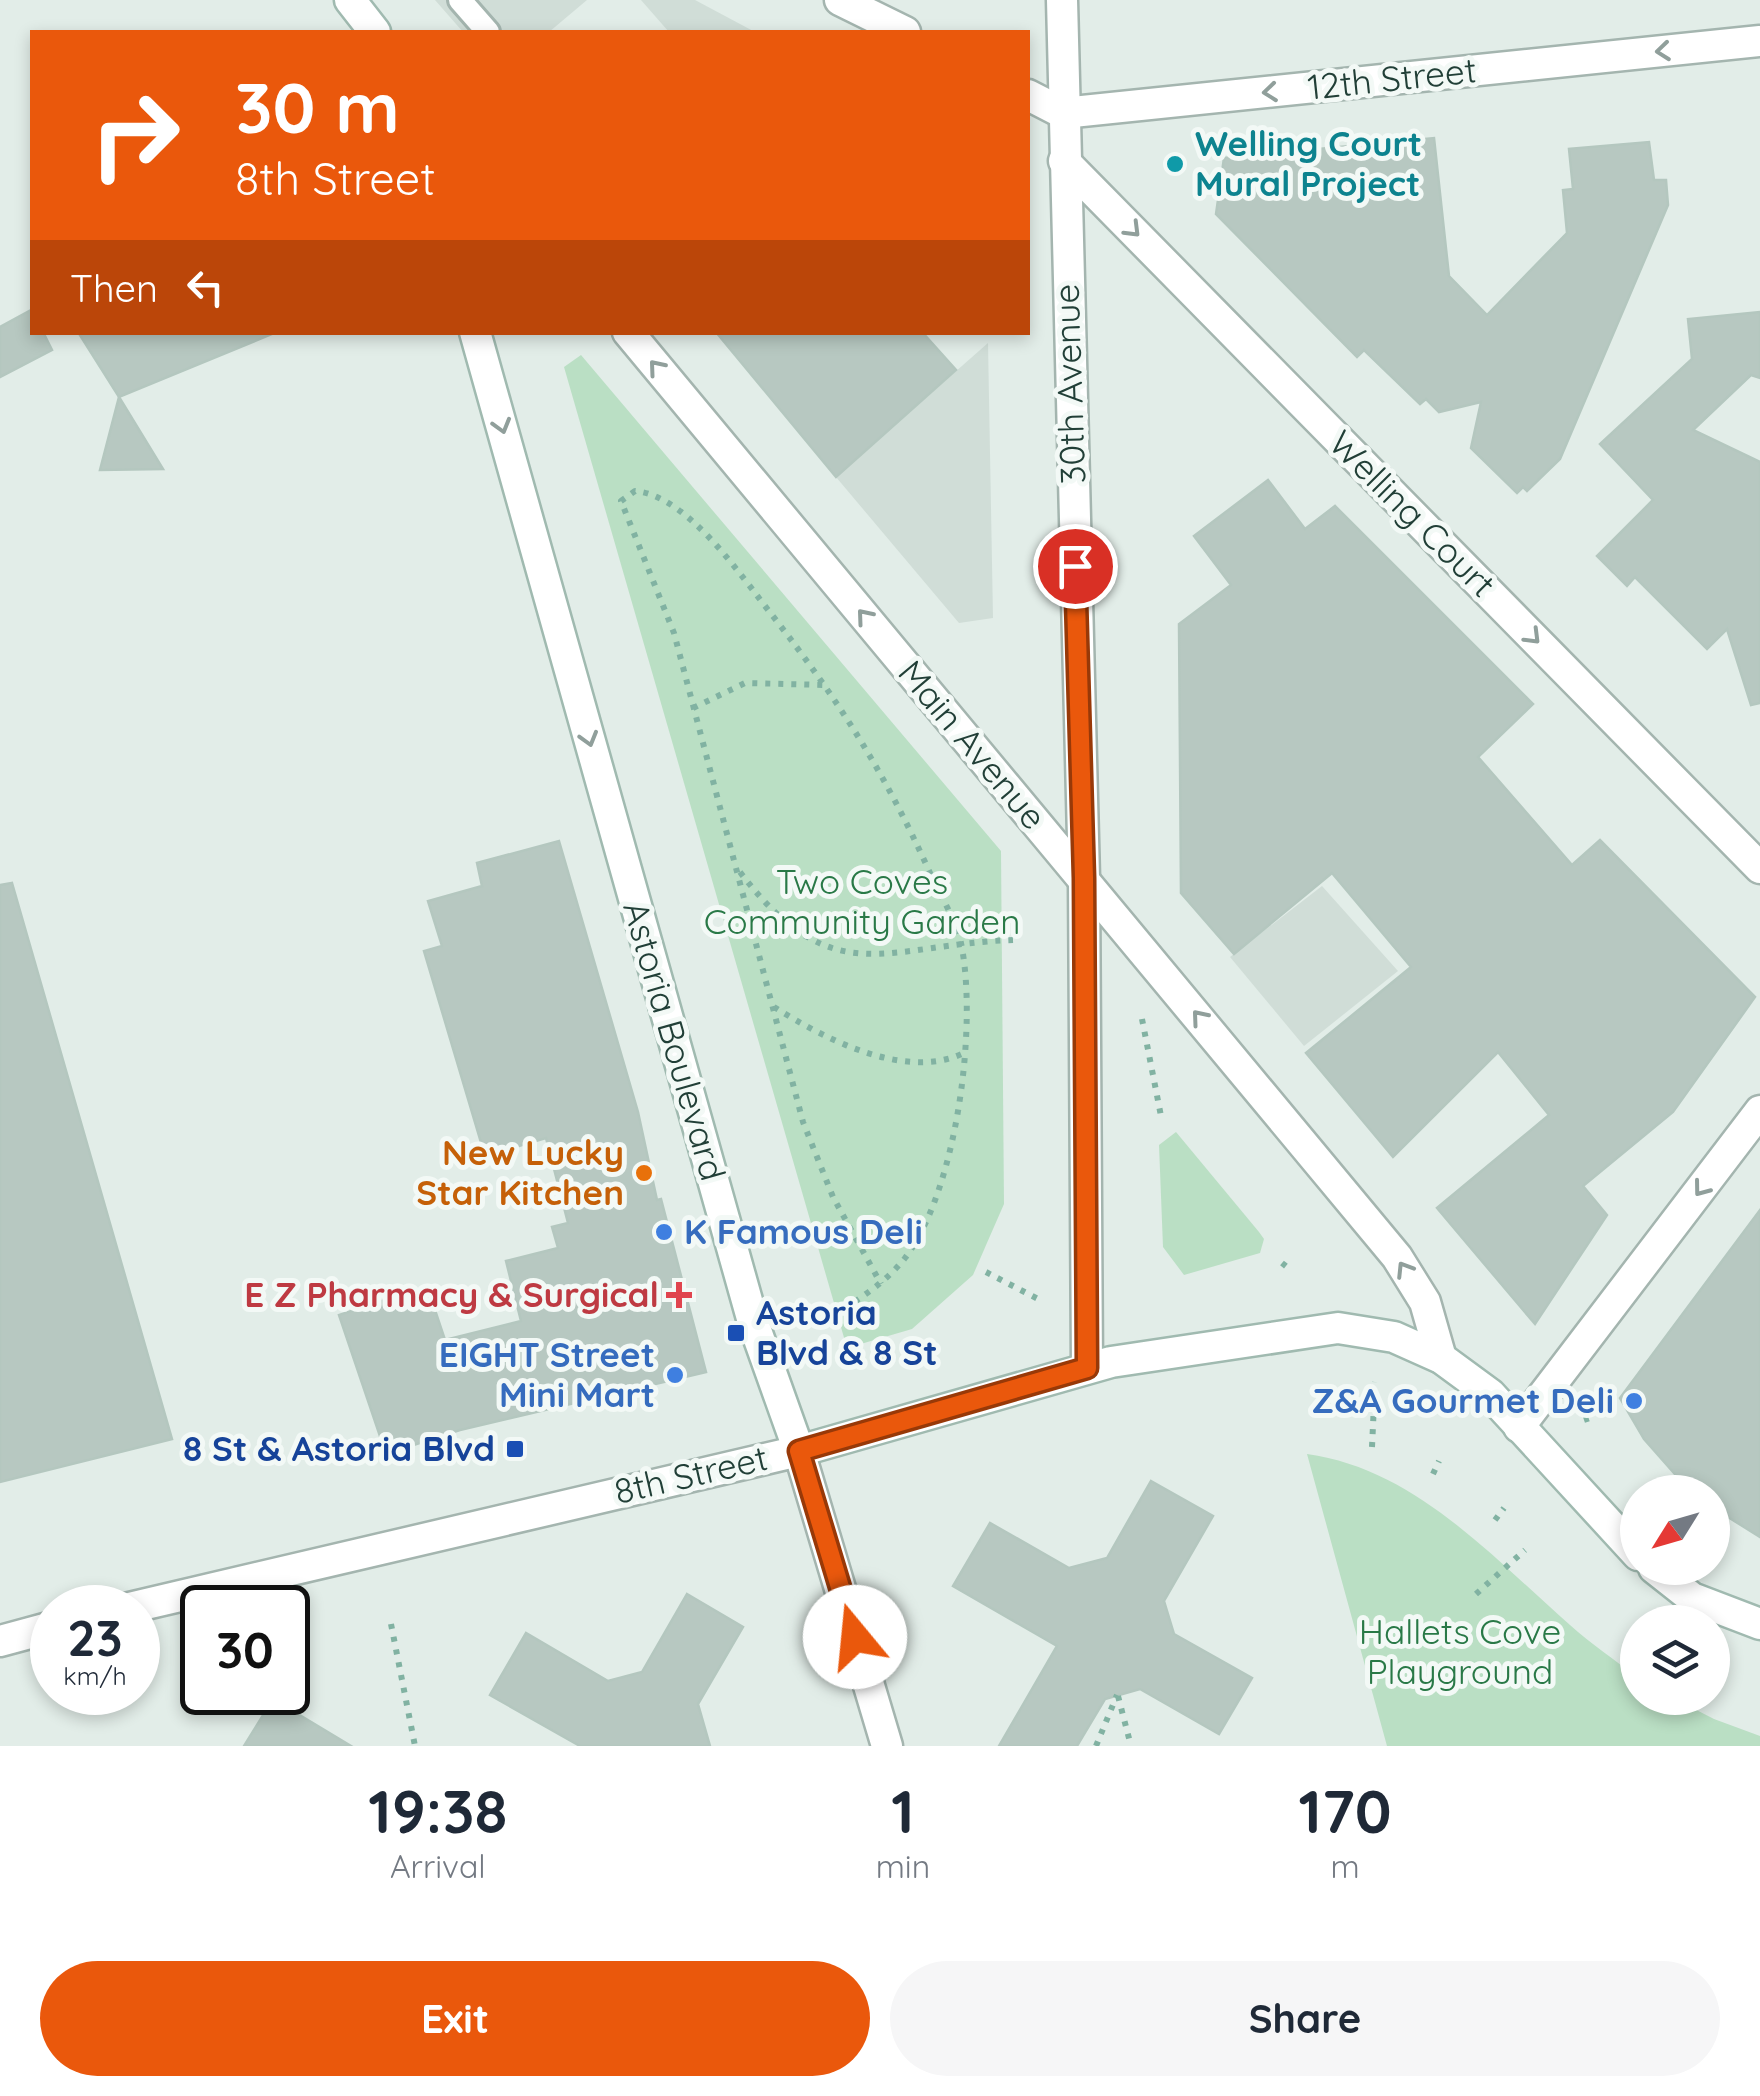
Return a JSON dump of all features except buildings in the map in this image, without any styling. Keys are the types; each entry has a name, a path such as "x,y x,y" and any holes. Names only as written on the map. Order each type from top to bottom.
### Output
{"street":[{"path":"840,0 901,30"},
{"name":"30th Avenue","path":"1062,0 1084,878 1087,1368"},
{"path":"352,1 373,30"},
{"name":"12th Street","path":"1064,113 1760,41"},
{"path":"1030,96 1064,113"},
{"name":"Welling Court","path":"1064,161 1760,868"},
{"name":"Astoria Boulevard","path":"476,335 753,1322 799,1451 887,1746"},
{"name":"Main Avenue","path":"631,335 1397,1257 1425,1302 1441,1358"},
{"path":"1519,1427 1760,1111"},
{"name":"8th Street","path":"160,1601 799,1451 1087,1368 1338,1328 1394,1337 1441,1358 1490,1394 1620,1535"},
{"path":"1676,1585 1692,1598 1760,1624"},
{"path":"0,1641 30,1633"}],"lane":[{"path":"460,0 486,30"}],"path":[{"path":"822,1323 881,1284 907,1256 937,1199 953,1141 966,1053 960,942 900,806 827,686 691,518 648,492 635,491 621,501 674,633 804,1122 833,1198 881,1284"},
{"path":"693,708 745,684 827,686"},
{"path":"736,867 768,910 809,938 862,957 899,956 960,942 1013,940"},
{"path":"773,1007 844,1043 890,1058 939,1061 966,1053"},
{"path":"1142,1017 1161,1116"},
{"path":"986,1272 1038,1298"},
{"path":"1372,1447 1375,1382"},
{"path":"1433,1474 1439,1461"},
{"path":"1494,1520 1504,1508"},
{"path":"1476,1594 1525,1550"},
{"path":"391,1624 415,1746"},
{"path":"1096,1746 1118,1695 1131,1746"}],"shaded area":[{"path":"435,0 587,0 551,30 461,30"},
{"path":"641,0 695,0 751,30 667,30"},
{"path":"988,343 993,618 959,623 836,477"},
{"path":"1322,886 1398,971 1304,1046 1230,957"}],"green space":[{"name":"Two Coves Community Garden","path":"581,355 1001,851 1004,1204 973,1275 912,1329 847,1348 564,367"},
{"path":"1176,1132 1264,1239 1260,1253 1184,1275 1163,1247 1159,1145"},
{"name":"Hallets Cove Playground","path":"1307,1454 1383,1477 1449,1519 1481,1545 1620,1664 1620,1715 1706,1715 1760,1736 1760,1746 1387,1746"}],"place":[{"name":"Welling Court Mural Project","path":"1175,164"},
{"name":"New Lucky Star Kitchen","path":"644,1173"},
{"name":"K Famous Deli","path":"664,1232"},
{"name":"E Z Pharmacy & Surgical","path":"679,1295"},
{"name":"Astoria Blvd & 8 St","path":"736,1333"},
{"name":"EIGHT Street Mini Mart","path":"675,1375"},
{"name":"Z&A Gourmet Deli","path":"1634,1401"},
{"name":"8 St & Astoria Blvd","path":"515,1449"}],"route":[{"path":"855,1637 799,1451 1087,1368 1084,878 1075,566"}]}
